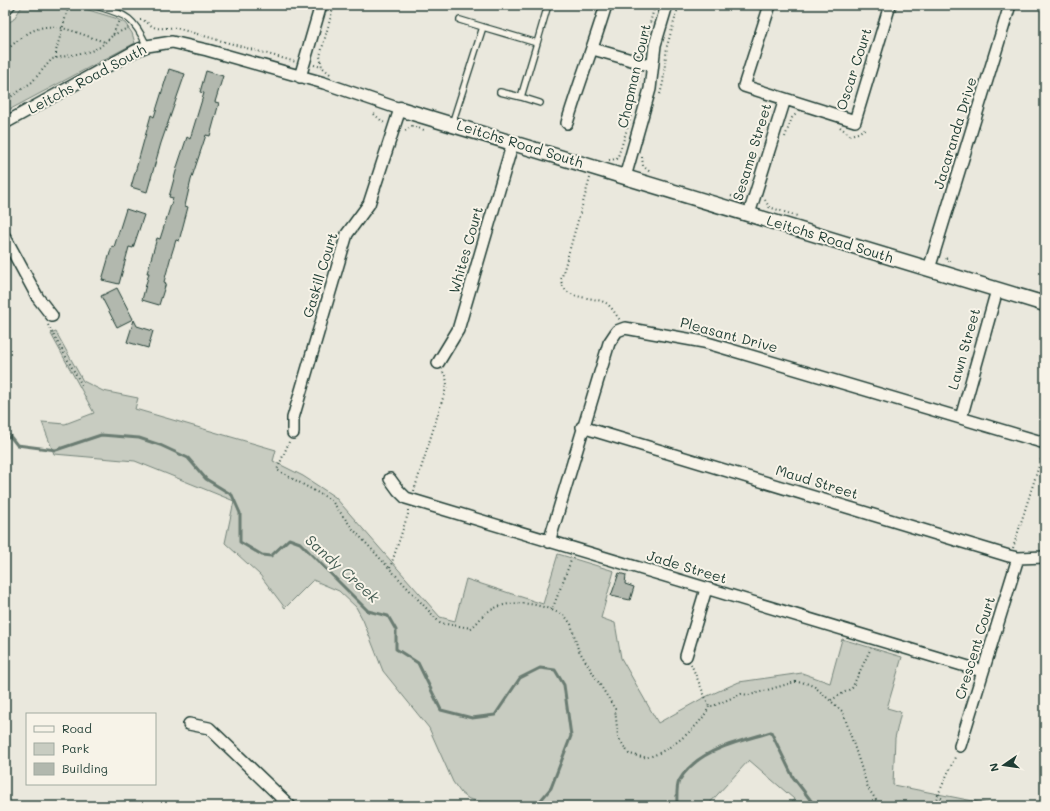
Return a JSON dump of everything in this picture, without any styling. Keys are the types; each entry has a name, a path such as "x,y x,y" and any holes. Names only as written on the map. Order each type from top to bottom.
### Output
{"street":[{"path":"300,77 321,5"},
{"path":"567,123 584,70 593,49 606,5"},
{"name":"Chapman Court","path":"625,177 650,89 647,64 655,45 667,5"},
{"path":"770,5 744,86 785,99"},
{"name":"Oscar Court","path":"785,99 855,121 890,5"},
{"name":"Jacaranda Drive","path":"929,269 1010,5"},
{"name":"Leitchs Road South","path":"5,123 135,50 147,46 172,42 207,50 300,77 400,109 513,142 598,162 625,177 1045,304"},
{"path":"593,49 647,64"},
{"name":"Sesame Street","path":"748,214 785,99"},
{"name":"Gaskill Court","path":"293,433 293,418 346,234 370,204 400,109"},
{"name":"Whites Court","path":"438,363 458,330 513,142"},
{"path":"5,237 38,298 52,316"},
{"name":"Lawn Street","path":"961,418 997,290"},
{"path":"549,542 582,427 609,343 617,331 625,328"},
{"name":"Pleasant Drive","path":"625,328 704,342 1045,443"},
{"name":"Maud Street","path":"582,427 1014,557 1045,557"},
{"name":"Jade Street","path":"390,479 406,498 982,671"},
{"name":"Crescent Court","path":"960,746 1014,557"},
{"path":"686,656 706,589"},
{"path":"189,724 209,728 290,806"}],"lane":[{"path":"5,14 13,5"},
{"path":"93,5 127,15 147,46"},
{"path":"521,97 548,5"},
{"path":"460,20 537,43"},
{"path":"452,124 483,27"},
{"path":"500,92 540,103"}],"path":[{"path":"56,58 56,51 69,5"},
{"path":"332,77 322,67 320,56 334,5"},
{"path":"646,36 655,5"},
{"path":"5,101 32,82 48,63 56,58 94,50 105,42 113,35 121,13"},
{"path":"5,52 20,37 33,30 50,26 105,42"},
{"path":"625,328 606,303 568,293 562,285 561,280 598,162 617,159 638,88 647,64"},
{"path":"784,138 795,113 801,114"},
{"path":"374,114 385,124"},
{"path":"839,126 843,131 850,135 858,133 866,128"},
{"path":"765,198 765,202 769,207 800,216"},
{"path":"52,316 46,321 83,387"},
{"path":"413,495 447,385 446,376 438,363"},
{"path":"293,433 277,470 331,500 352,528 440,624 471,628 487,612 510,604 523,603 539,605 565,616 571,624 578,649 615,709 618,737 629,754 647,757 660,752 695,728 707,713 709,706 686,656"},
{"path":"1014,557 1015,544 1045,448"},
{"path":"390,568 408,514 408,506"},
{"path":"552,610 576,549"},
{"path":"831,700 852,688 874,639"},
{"path":"709,706 713,706 741,694 750,695 795,682 806,683 815,687 831,700 842,712 868,788 880,806"},
{"path":"933,806 960,746"},
{"path":"939,794 946,806"}],"green space":[{"path":"23,5 72,5 115,18 125,23 132,33 135,43 5,112 5,24 13,20"},
{"path":"56,332 83,381 103,391 138,398 135,409 276,450 273,461 303,476 335,497 440,617 455,621 466,579 543,604 558,554 614,571 601,618 615,623 621,658 658,723 703,698 739,682 802,673 830,683 842,639 902,657 887,708 901,712 895,738 893,785 988,804 988,806 788,806 794,799 749,760 707,806 491,806 489,804 469,799 461,793 453,782 429,728 383,671 363,620 356,607 339,591 313,580 285,608 260,575 225,543 234,501 135,461 54,454 42,422 65,424 94,413 51,334"}],"building":[{"path":"169,69 185,74 161,143 147,192 131,187 151,115 154,117"},
{"path":"206,71 223,76 215,102 219,103 210,136 206,135 191,180 185,206 188,207 179,241 176,240 171,256 164,282 166,283 159,305 142,300 149,273 147,273 157,238 160,239 173,198 169,197 178,164 187,137 190,139 204,93 200,92"},
{"path":"126,209 144,215 133,248 129,247 119,284 102,280 112,246 114,247"},
{"path":"117,288 133,319 117,327 101,296"},
{"path":"134,320 137,326 153,331 148,348 127,342"},
{"path":"619,573 626,575 625,584 634,587 630,600 611,596"}],"waterway":[{"name":"Sandy Creek","path":"5,438 10,436 17,445 56,450 101,435 139,438 160,445 188,458 206,479 232,495 240,513 240,542 262,555 271,556 289,539 300,543 368,611 388,616 396,630 396,649 418,663 441,710 472,718 495,715 520,678 540,668 555,670 564,685 571,736 551,788 536,806"},
{"name":"Sandy Creek","path":"677,806 677,790 679,781 696,761 720,748 771,732 793,777 815,806"}]}
